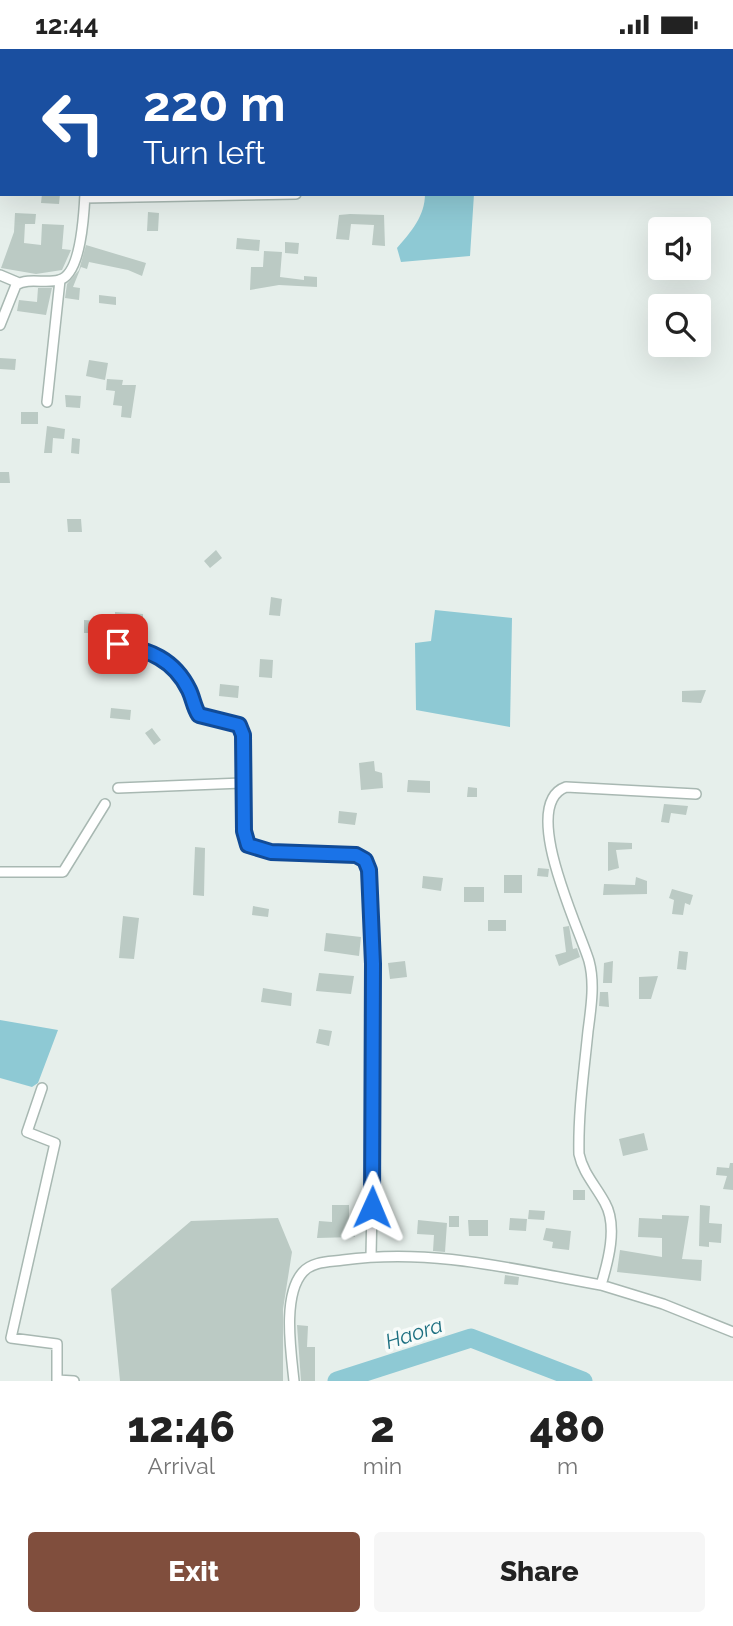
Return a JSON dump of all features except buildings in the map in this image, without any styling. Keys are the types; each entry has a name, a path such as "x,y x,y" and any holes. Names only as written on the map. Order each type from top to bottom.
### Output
{"street":[{"path":"47,402 60,280 74,265 85,196"},
{"path":"0,275 19,283 60,280"},
{"path":"0,325 2,311 19,283"},
{"path":"118,644 154,652 166,661 187,686 199,715 239,725 243,735 245,840 253,849 294,854 356,855 365,860 369,870 374,1096 371,1256"},
{"path":"118,788 242,783"},
{"path":"601,1285 611,1237 609,1211 582,1165 579,1154 592,978 586,950 559,882 549,828 549,811 555,793 566,787 696,794"},
{"path":"0,872 63,872 105,804"},
{"path":"42,1088 27,1132 55,1143 11,1339 57,1344 57,1380 74,1381"},
{"path":"294,1381 290,1318 296,1282 304,1271 314,1264 371,1256 411,1254 446,1257 601,1285 663,1304 733,1332"}],"water":[{"path":"425,196 474,196 470,256 401,262 397,248 420,217"},
{"path":"435,610 512,618 510,727 416,710 415,643 431,641"},
{"path":"0,1020 58,1030 38,1083 32,1087 0,1078"}],"waterway":[{"name":"Haora","path":"337,1381 471,1338 583,1381"}],"route":[{"path":"118,644 160,655 187,686 199,715 239,725 243,735 244,831 248,845 253,849 271,852 356,855 365,860 369,870 373,964 372,1207"}]}
